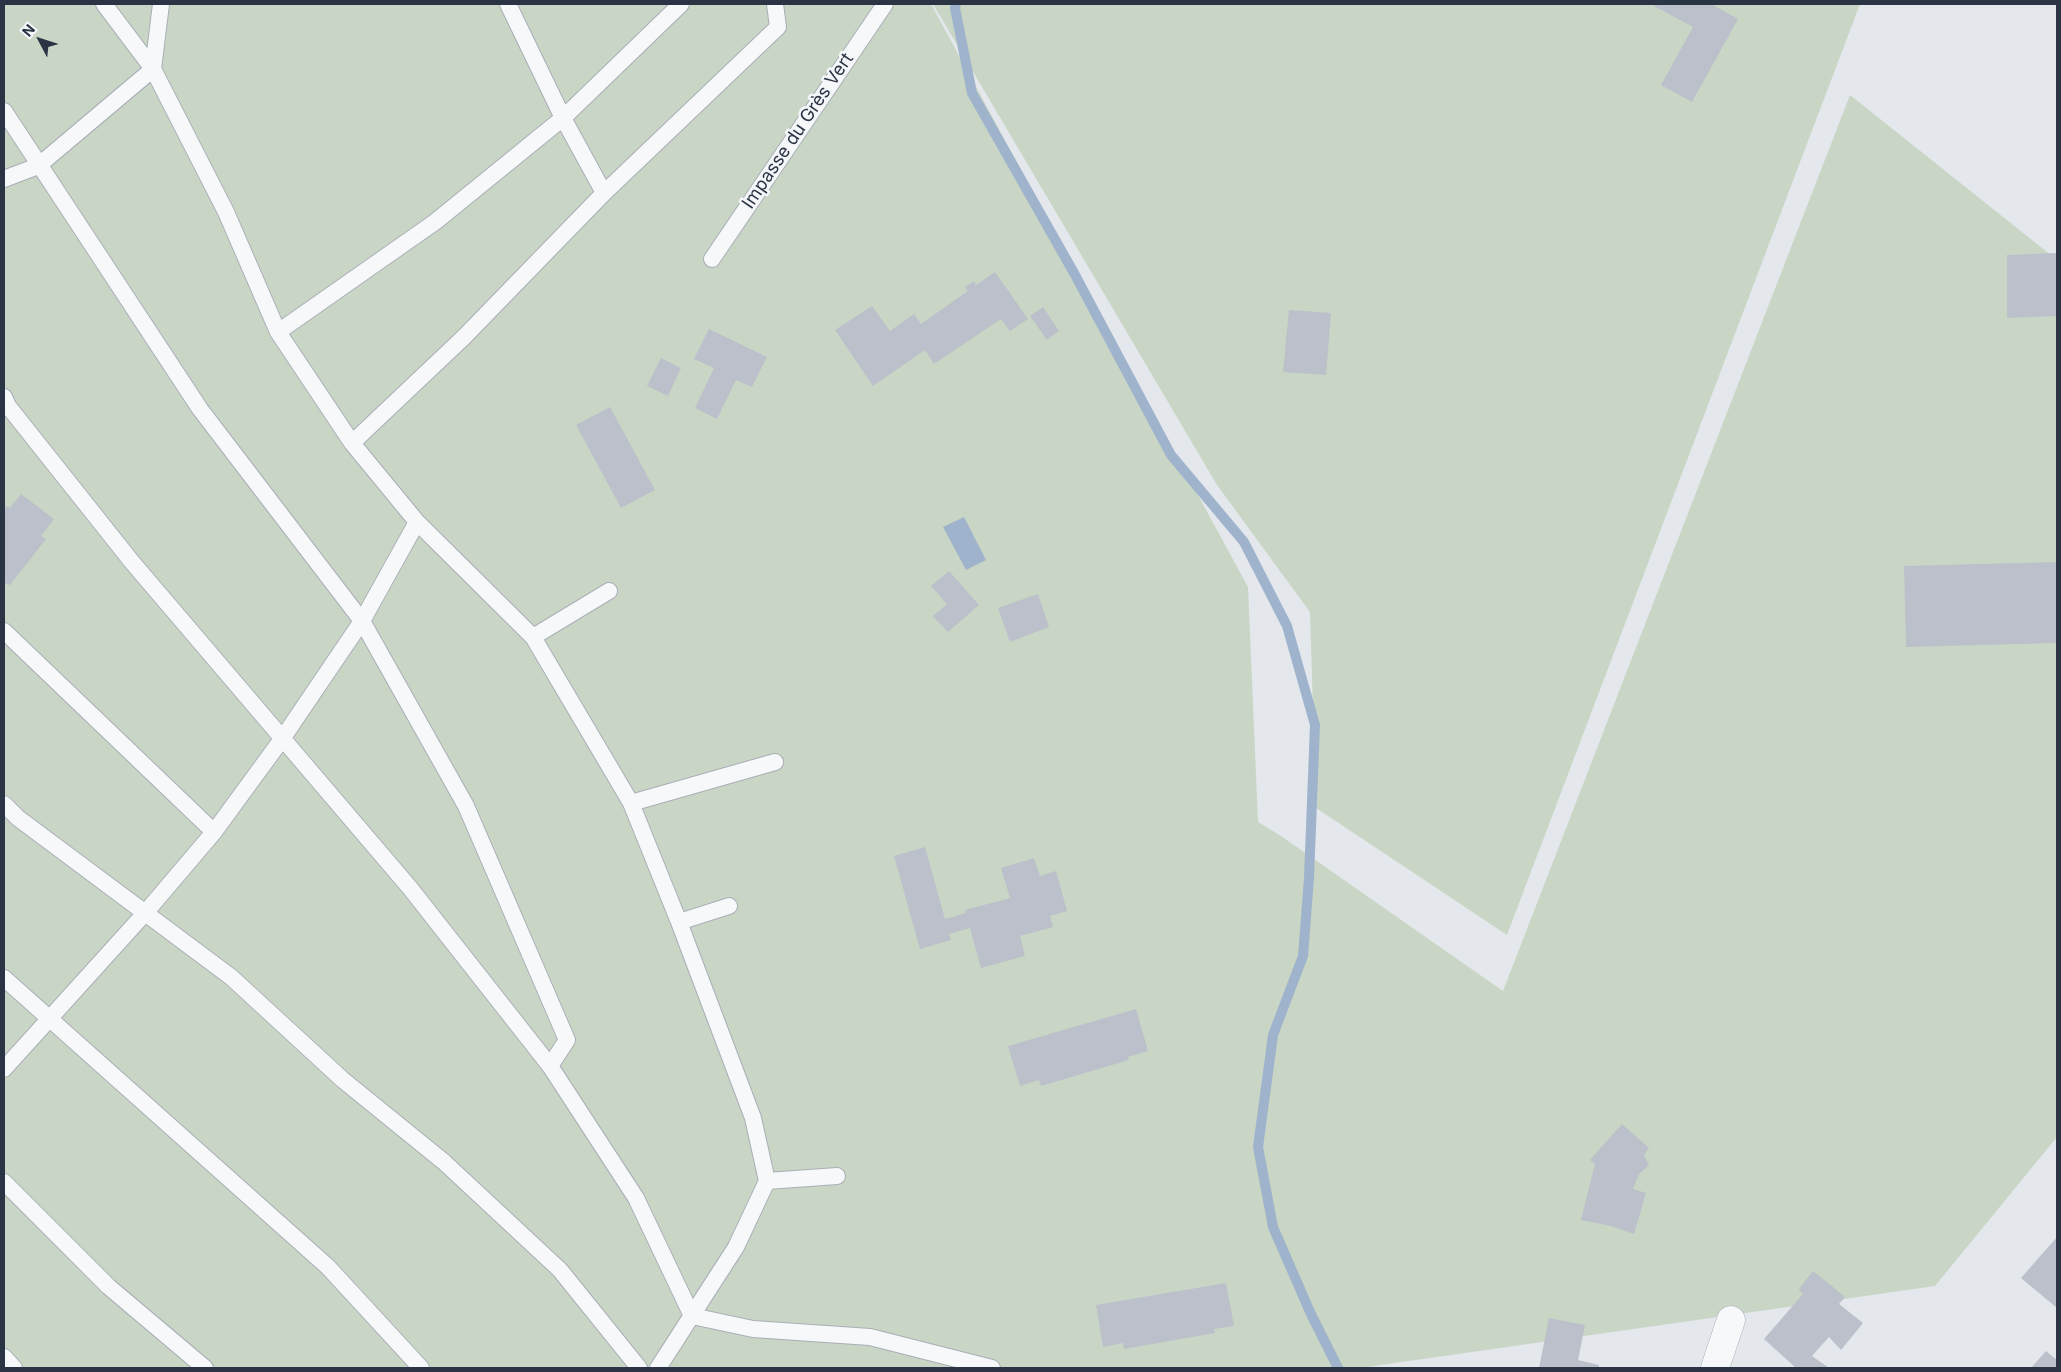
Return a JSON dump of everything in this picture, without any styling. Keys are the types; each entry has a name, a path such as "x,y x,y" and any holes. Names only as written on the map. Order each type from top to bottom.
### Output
{"street":[{"path":"1715,1368 1731,1320"}],"lane":[{"path":"104,4 153,69 226,212 278,332 352,443 417,522 534,637 631,803 679,922 753,1118 767,1181 736,1247 658,1368"},
{"path":"4,179 38,166 153,69 161,4"},
{"path":"508,4 563,118 604,193"},
{"path":"278,332 435,222 563,118 682,4"},
{"path":"352,443 464,337 604,193 778,27 775,4"},
{"name":"Impasse du Grès Vert","path":"712,259 884,4"},
{"path":"4,111 38,166 200,409 362,621 466,806 567,1040 550,1066"},
{"path":"4,398 8,406 132,562 410,888 550,1066 636,1198 692,1316"},
{"path":"4,1069 146,912 214,832 282,739 362,621 417,522"},
{"path":"534,637 609,591"},
{"path":"4,631 214,832"},
{"path":"631,803 775,762"},
{"path":"4,804 18,818 231,977 342,1080 444,1162 560,1270 639,1368"},
{"path":"679,922 729,906"},
{"path":"4,978 328,1267 421,1368"},
{"path":"767,1181 837,1176"},
{"path":"4,1182 110,1287 205,1368"},
{"path":"692,1316 753,1329 870,1337 992,1368"}],"green space":[{"path":"4,4 931,4 1248,587 1258,822 1281,836 1503,991 1850,95 2057,260 2057,1137 1935,1286 1360,1368 4,1368"},
{"path":"933,4 1860,4 1507,935 1316,808 1310,612 1217,485"}],"water":[{"path":"964,517 986,560 966,570 943,527"}],"building":[{"path":"1656,4 1711,4 1738,19 1692,102 1661,85 1693,27 1654,6"},
{"path":"2057,253 2057,316 2007,318 2007,255"},
{"path":"995,272 1028,319 1010,331 1001,319 934,364 925,350 873,386 835,330 872,306 890,331 914,314 921,324 968,291 965,287 974,281 976,285"},
{"path":"1043,307 1059,331 1047,340 1030,316"},
{"path":"1289,310 1331,313 1326,375 1283,372"},
{"path":"709,329 767,357 752,387 736,380 717,419 695,408 714,368 694,359"},
{"path":"661,358 681,368 668,396 647,386"},
{"path":"610,407 655,490 621,508 576,425"},
{"path":"21,494 54,519 41,536 46,539 10,585 4,583 4,510 7,506 10,508"},
{"path":"2057,562 2057,643 1906,647 1904,566"},
{"path":"949,571 979,605 948,632 933,616 947,604 931,586"},
{"path":"1038,594 1049,627 1010,642 998,608"},
{"path":"925,847 945,919 966,913 965,910 1010,898 1001,868 1034,858 1040,876 1056,871 1067,911 1050,916 1053,927 1020,936 1025,956 981,968 970,928 949,934 951,940 920,949 894,856"},
{"path":"1136,1009 1148,1051 1128,1057 1129,1060 1041,1086 1039,1080 1020,1086 1008,1046"},
{"path":"1622,1124 1649,1148 1644,1155 1649,1165 1639,1174 1633,1189 1646,1193 1634,1234 1611,1226 1581,1220 1595,1164 1590,1160"},
{"path":"2057,1237 2057,1308 2021,1278"},
{"path":"1813,1271 1845,1297 1839,1304 1863,1323 1841,1350 1829,1337 1812,1356 1829,1368 1796,1368 1764,1339 1803,1294 1799,1289"},
{"path":"1226,1283 1234,1326 1214,1329 1215,1333 1124,1349 1123,1343 1103,1347 1096,1305"},
{"path":"1549,1318 1585,1325 1578,1360 1599,1365 1599,1368 1539,1368"},
{"path":"2046,1351 2057,1360 2057,1368 2031,1368"}],"waterway":[{"path":"956,4 955,8 972,93 1074,273 1171,455 1244,542 1287,626 1315,725 1309,878 1303,956 1273,1035 1258,1147 1273,1227 1310,1312 1338,1368"}]}
